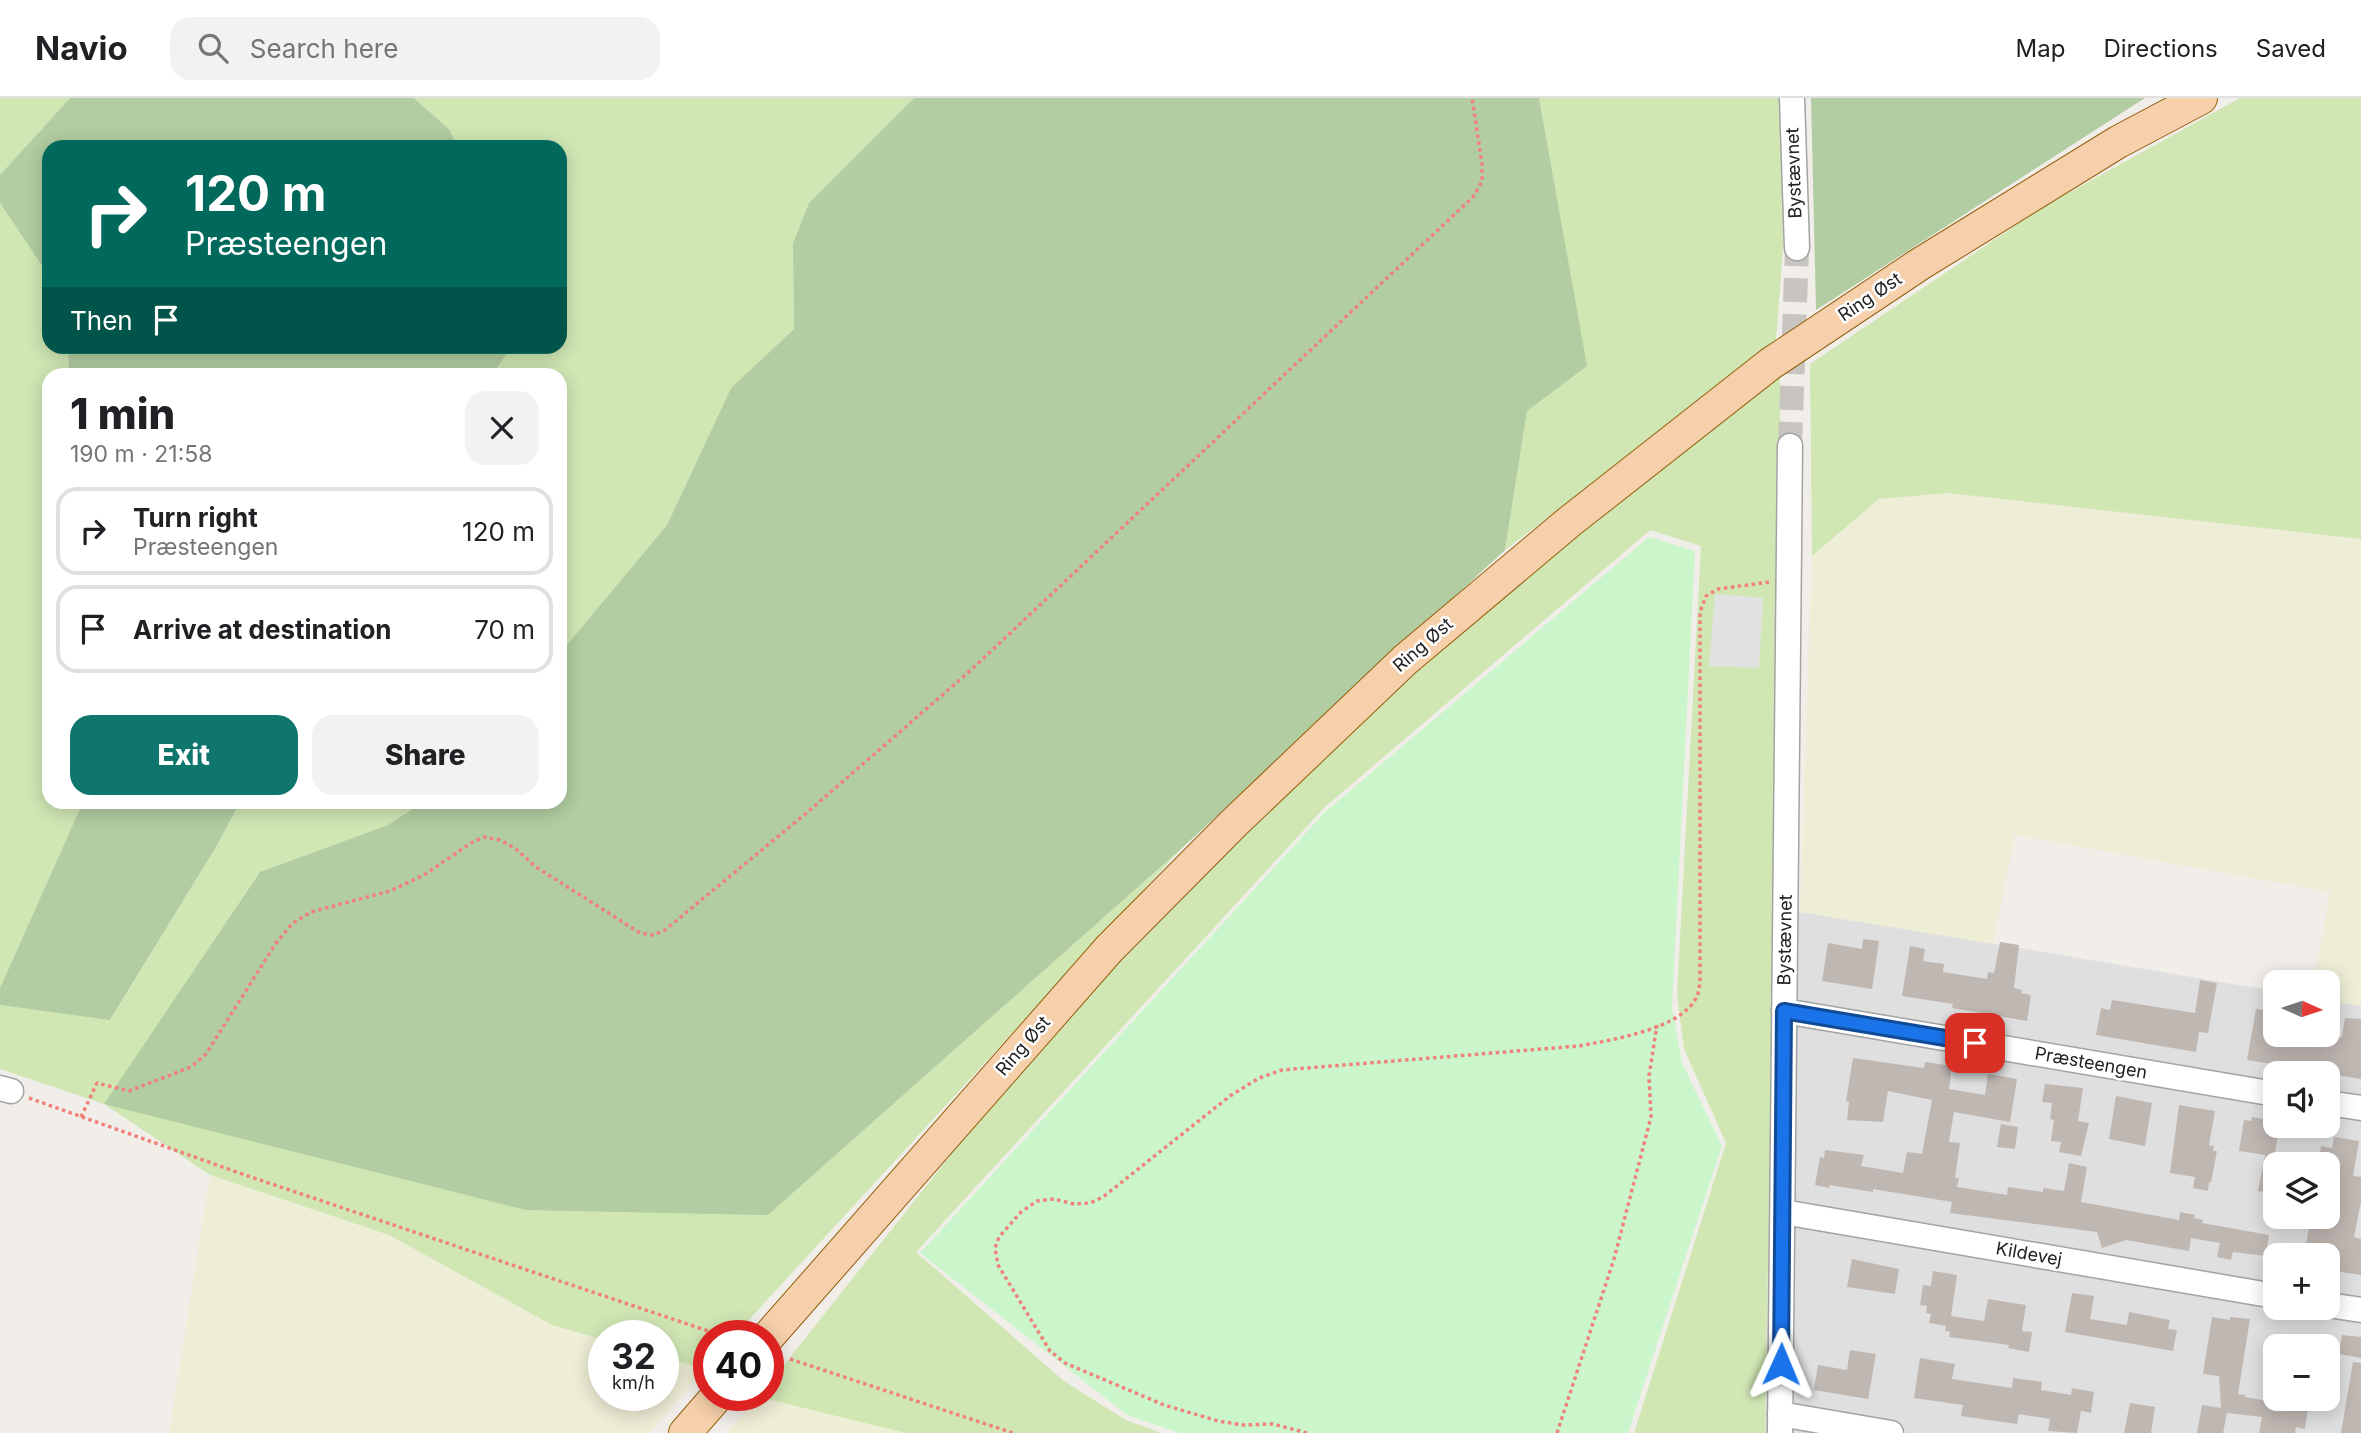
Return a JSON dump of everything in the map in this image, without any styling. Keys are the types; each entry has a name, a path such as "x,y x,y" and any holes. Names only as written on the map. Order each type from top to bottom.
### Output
{"main road":[{"name":"Ring Øst","path":"783,1320 1109,949 1234,823 1405,660 1569,522 1770,364 1932,257 2118,142 2201,98"},
{"path":"685,1433 704,1411"}],"street":[{"name":"Bystævnet","path":"1792,98 1797,248"},
{"name":"Bystævnet","path":"1780,1424 1790,446"},
{"name":"Præsteengen","path":"1784,1011 2263,1092"},
{"path":"2340,1105 2361,1108"},
{"name":"Kildevej","path":"1783,1212 2263,1294"},
{"path":"2340,1306 2361,1310"},
{"path":"1780,1424 1891,1433"}],"path":[{"path":"81,1117 97,1083 129,1091 191,1067 206,1054 276,943 293,923 311,912 390,891 424,875 484,837 500,840 516,849 536,867 640,933 653,935 665,930 810,810 971,670 1474,197 1482,182 1482,164 1472,98"},
{"path":"1307,1433 1273,1424 1218,1421 1164,1405 1065,1363 1050,1351 998,1265 995,1248 999,1237 1021,1212 1037,1201 1054,1199 1074,1203 1090,1202 1103,1197 1230,1097 1259,1077 1282,1069 1579,1046 1619,1039 1679,1017 1698,996 1700,982 1700,612 1706,596 1718,589 1789,580"},
{"path":"1558,1433 1614,1259 1651,1117 1649,1076 1657,1025"},
{"path":"5,1089 246,1175 693,1326"},
{"path":"790,1359 1013,1433"}],"shaded area":[{"path":"1715,594 1763,598 1759,668 1709,666"},
{"path":"1774,907 2263,989 2263,1047 2340,1047 2340,1002 2361,1006 2361,1433 1765,1433"}],"green space":[{"path":"0,98 70,98 0,175"},
{"path":"70,98 414,98 450,130 454,140 42,140 42,266 0,203 0,175"},
{"path":"414,98 914,98 809,203 793,243 794,329 731,388 667,525 567,645 567,368 497,368 506,354 567,354 567,140 454,140 450,130"},
{"path":"914,98 1539,98 1587,366 1527,411 1505,550 1182,848 768,1215 526,1210 104,1104 260,872 388,825 412,809 567,809 567,645 667,525 731,388 794,329 793,243 809,203"},
{"path":"1539,98 1782,98 1783,249 1776,340 1651,440 1505,550 1527,410 1586,366"},
{"path":"1811,98 2145,98 1816,310"},
{"path":"2240,98 2361,98 2361,539 1948,493 1879,499 1812,556 1810,364 2043,207"},
{"path":"0,203 42,266 42,354 68,354 69,368 42,368 42,809 80,809 0,988"},
{"path":"68,354 506,354 497,368 69,368"},
{"path":"1780,376 1779,600 1765,1433 1634,1433 1726,1143 1684,1049 1677,995 1701,546 1650,530 1325,807 916,1252 1064,1381 1126,1420 1161,1433 906,1433 784,1403 784,1365 1004,1088 1117,955 1409,666 1627,490"},
{"path":"1948,493 2361,539 2361,1006 2340,1002 2340,970 2316,970 2330,892 2015,835 1993,944 1800,912 1812,556 1879,499"},
{"path":"1649,537 1695,551 1672,1008 1682,1063 1722,1146 1628,1433 1180,1433 1127,1415 920,1253 1325,812"},
{"path":"80,809 236,809 216,847 110,1020 0,1005 0,988"},
{"path":"236,809 412,809 388,825 260,872 105,1104 768,1215 1182,848 749,1320 693,1320 693,1366 679,1362 679,1320 588,1320 588,1335 552,1325 389,1235 210,1175 104,1104 0,1069 0,1005 111,1019"},
{"path":"210,1175 389,1235 551,1325 588,1335 588,1411 669,1411 650,1433 169,1433"},
{"path":"679,1362 693,1366 693,1382 679,1399"},
{"path":"784,1403 906,1433 726,1433 746,1411 784,1411"}],"building":[{"path":"1863,939 1879,941 1872,989 1822,981 1828,943 1862,949"},
{"path":"2000,942 2019,945 2014,988 2031,995 2027,1021 1952,1008 1953,1004 1902,996 1910,946 1925,949 1923,961 1944,964 1943,972 1987,979 1988,972 1994,973"},
{"path":"2200,980 2217,983 2208,1033 2199,1032 2196,1052 2096,1035 2101,1008 2110,1010 2112,1000 2195,1013"},
{"path":"2256,1009 2263,1010 2263,1047 2340,1047 2345,1018 2361,1019 2361,1079 2340,1076 2340,1061 2263,1063 2247,1060"},
{"path":"1853,1058 1924,1068 1925,1062 1952,1066 1949,1089 1985,1095 1988,1074 2017,1079 2010,1122 1954,1112 1949,1142 1960,1143 1955,1178 1959,1178 1957,1187 2007,1195 2008,1187 2043,1192 2043,1188 2064,1191 2069,1163 2087,1167 2081,1202 2179,1220 2180,1212 2195,1215 2194,1218 2203,1220 2202,1223 2269,1235 2268,1243 2263,1243 2263,1256 2233,1252 2231,1260 2217,1257 2220,1243 2191,1238 2189,1251 2126,1240 2102,1248 2097,1232 1950,1213 1952,1202 1873,1189 1873,1192 1815,1185 1820,1157 1824,1158 1825,1150 1864,1155 1861,1166 1903,1173 1907,1152 1922,1154 1932,1100 1888,1091 1883,1122 1847,1120 1849,1102 1846,1101"},
{"path":"2045,1084 2083,1088 2078,1121 2089,1123 2081,1156 2059,1152 2061,1142 2051,1141 2054,1120 2050,1119 2052,1103 2042,1102"},
{"path":"2116,1096 2152,1103 2145,1146 2109,1139"},
{"path":"2179,1105 2215,1111 2209,1145 2214,1146 2213,1151 2217,1151 2208,1191 2193,1188 2195,1177 2170,1173"},
{"path":"2252,1117 2263,1119 2263,1138 2278,1138 2275,1152 2263,1152 2263,1155 2239,1151 2244,1120 2251,1121"},
{"path":"2001,1124 2018,1127 2015,1149 1997,1147"},
{"path":"2334,1138 2359,1141 2353,1176 2361,1177 2361,1202 2354,1237 2361,1239 2361,1275 2340,1272 2340,1243 2306,1243 2309,1229 2340,1229 2340,1152 2320,1152 2321,1146 2332,1148"},
{"path":"2263,1165 2263,1192 2258,1191"},
{"path":"1852,1259 1899,1269 1895,1294 1847,1287"},
{"path":"1933,1271 1957,1275 1951,1316 1984,1321 1988,1299 2026,1305 2022,1331 2032,1332 2029,1352 2008,1348 2009,1345 1949,1337 1950,1332 1945,1331 1946,1326 1929,1323 1931,1314 1926,1313 1927,1306 1920,1305 1923,1285 1931,1286"},
{"path":"2072,1293 2094,1296 2090,1319 2127,1325 2129,1312 2170,1320 2168,1329 2177,1330 2173,1351 2065,1332"},
{"path":"2212,1317 2250,1319 2238,1394 2263,1400 2263,1411 2308,1411 2305,1429 2296,1427 2295,1433 2259,1433 2262,1417 2227,1413 2223,1433 2197,1433 2202,1405 2221,1408 2219,1376 2203,1374"},
{"path":"2342,1335 2361,1337 2361,1358 2340,1354"},
{"path":"1850,1350 1876,1354 1868,1399 1814,1390 1818,1365 1847,1370"},
{"path":"1920,1358 1955,1364 1952,1379 2012,1388 2013,1378 2042,1382 2041,1390 2071,1395 2072,1388 2094,1392 2091,1413 2081,1411 2077,1433 2048,1431 2050,1419 2019,1414 2017,1424 1961,1416 1963,1405 1914,1398"},
{"path":"2353,1362 2361,1363 2361,1433 2341,1433"},
{"path":"2130,1403 2155,1407 2151,1433 2124,1433"}],"tunnel":[{"path":"1790,446 1797,248"}],"route":[{"path":"1781,1364 1784,1011 1975,1043"}]}
